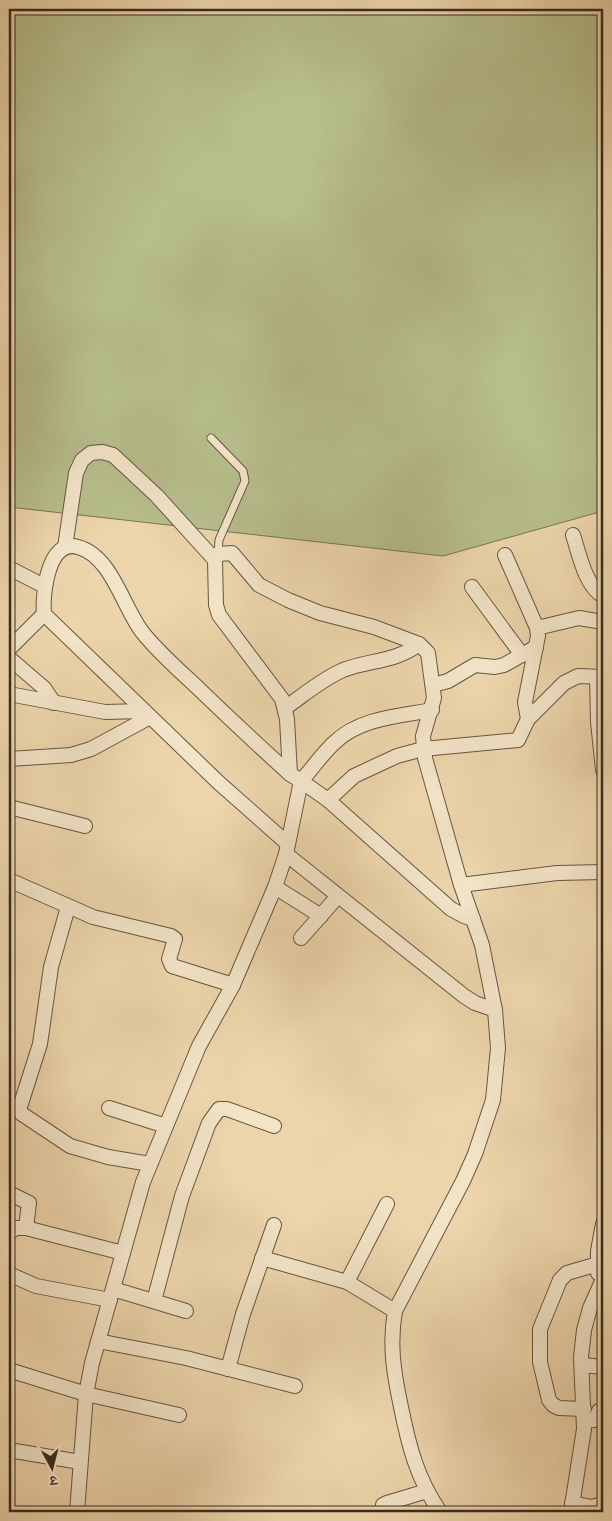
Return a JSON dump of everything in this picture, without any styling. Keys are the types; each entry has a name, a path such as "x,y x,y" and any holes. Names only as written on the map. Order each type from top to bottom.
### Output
{"street":[{"path":"65,547 76,473 82,460 91,453 102,452 113,455 157,496 216,557 214,594 219,615 282,699 295,778 288,849 275,887 233,984 199,1046 150,1164 123,1254 98,1341 86,1394 77,1512"},
{"path":"573,534 589,579 593,587 603,596"},
{"path":"9,648 44,614 44,586 56,554 65,547 77,546 89,552 118,586 142,632 172,664 295,778 328,800 451,909 464,916 473,918"},
{"path":"216,557 232,553 259,585 304,608 374,627 419,644 428,653 434,698 423,736 423,749 461,885 482,945 495,1010 498,1048 493,1100 486,1125 463,1181 395,1312 391,1351 407,1440 427,1491 440,1512"},
{"path":"505,556 537,628 536,647 525,702 528,719"},
{"path":"9,568 44,586"},
{"path":"472,587 522,655"},
{"path":"44,614 338,896 464,996 474,1003 495,1010"},
{"path":"537,628 579,618 603,622"},
{"path":"285,708 330,676 346,669 401,656 419,644"},
{"path":"433,685 448,681 475,665 495,667 536,647"},
{"path":"9,658 44,688 54,703"},
{"path":"328,800 360,772 397,756 423,749 513,742 518,740 528,719 571,678 600,677 598,722 603,770"},
{"path":"9,694 105,712 147,714"},
{"path":"295,778 347,732 365,724 432,710"},
{"path":"9,759 71,755 91,749 147,714"},
{"path":"9,807 85,826"},
{"path":"461,885 557,873 603,872"},
{"path":"9,880 68,907 93,916 171,936 175,939 168,959 172,966 233,984"},
{"path":"275,887 321,916"},
{"path":"301,938 338,896"},
{"path":"68,907 51,967 40,1044 20,1110 22,1114 70,1146 108,1157 150,1164"},
{"path":"109,1108 166,1126"},
{"path":"154,1301 182,1196 209,1123 215,1112 219,1109 227,1110 274,1126"},
{"path":"9,1193 29,1203 26,1228"},
{"path":"347,1282 387,1204"},
{"path":"603,1224 598,1264 602,1282 584,1330 582,1365 584,1415 572,1507 603,1504"},
{"path":"228,1369 274,1225"},
{"path":"9,1233 15,1228 26,1228 123,1254"},
{"path":"262,1258 347,1282 395,1312"},
{"path":"598,1264 567,1273 560,1280 540,1329 540,1362 549,1400 553,1405 596,1420 599,1412 603,1409"},
{"path":"9,1274 36,1286 154,1301 186,1311"},
{"path":"98,1341 228,1369 295,1386"},
{"path":"582,1365 603,1367"},
{"path":"9,1370 86,1394 179,1415"},
{"path":"9,1450 80,1462"},
{"path":"383,1512 383,1505 387,1503 427,1491"}],"lane":[{"path":"211,438 244,471 245,480 242,492 219,540 216,557"}],"green space":[{"path":"9,9 603,9 603,511 443,556 9,507"}]}
